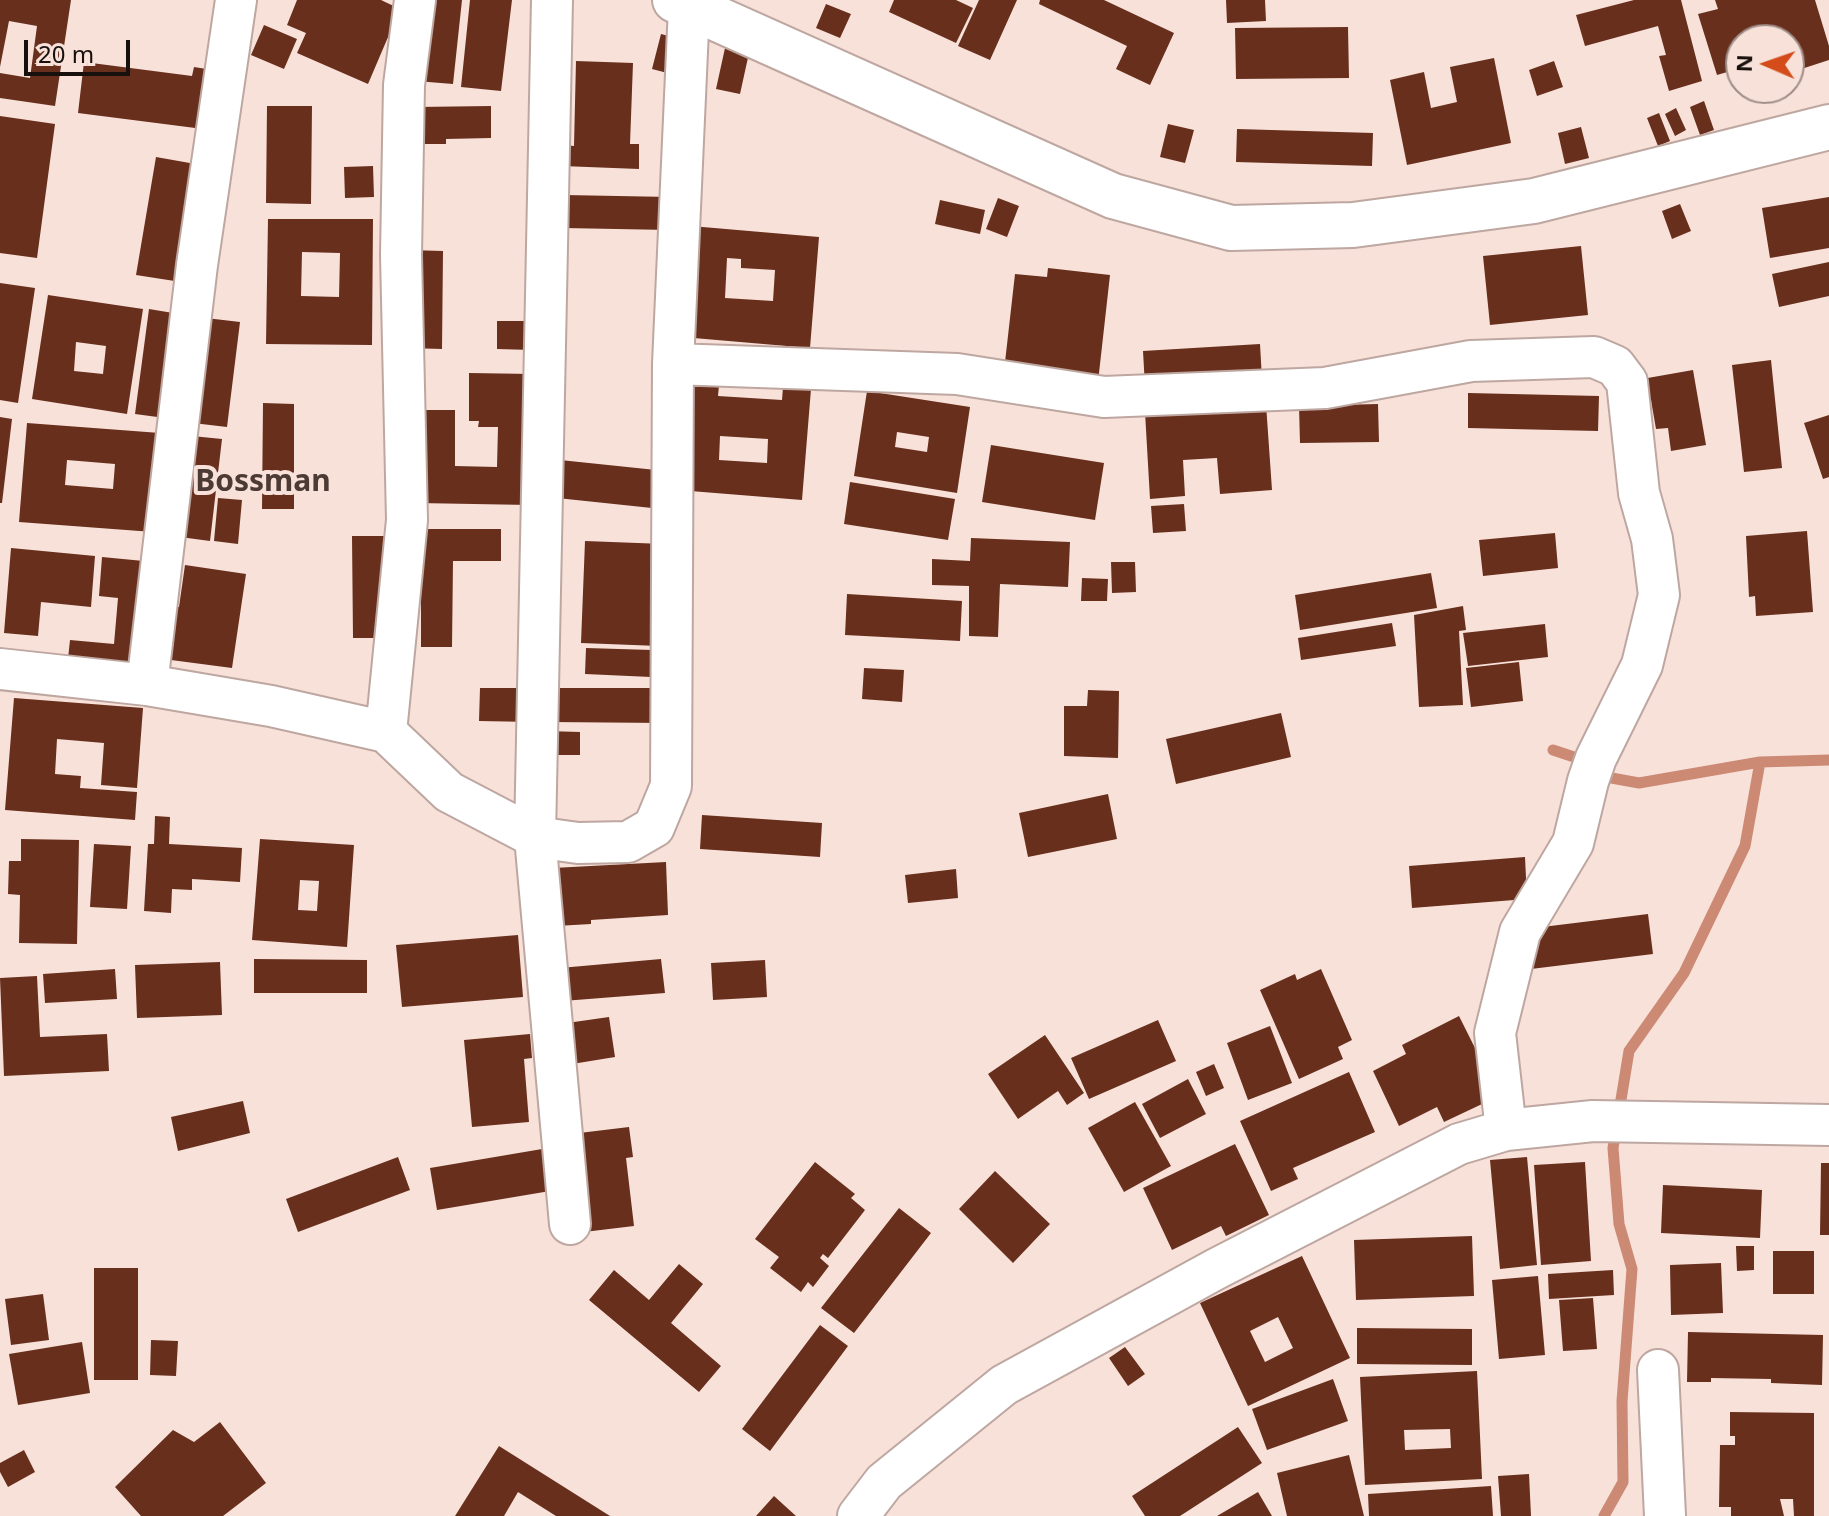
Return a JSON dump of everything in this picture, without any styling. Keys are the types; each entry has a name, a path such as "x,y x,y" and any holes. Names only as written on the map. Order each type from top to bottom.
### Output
{"street":[{"path":"147,685 197,265 236,0"},
{"path":"386,732 407,520 401,224 404,85 415,0"},
{"path":"552,0 535,837 570,1224"},
{"path":"0,669 147,685 271,706 386,732 449,792 535,837 578,843 628,842 654,827 671,786 673,364 682,4 1113,196 1231,228 1353,225 1534,201 1829,127"},
{"path":"673,364 957,374 1104,397 1325,388 1471,361 1594,357 1615,366 1627,382 1639,493 1652,539 1659,595 1642,665 1592,770 1573,843 1520,932 1495,1033 1506,1130"},
{"path":"858,1516 884,1482 1004,1385 1216,1269 1459,1144 1506,1130 1617,1121 1829,1125"},
{"path":"1658,1370 1665,1516"}],"building":[{"path":"0,0 71,0 55,106 0,98 0,73 30,78 37,26 9,21 0,67"},
{"path":"297,0 381,0 400,9 368,84 297,53 306,33 287,25"},
{"path":"425,0 462,0 453,84 416,81"},
{"path":"470,0 512,0 501,91 461,87"},
{"path":"894,0 956,0 973,8 956,43 889,12"},
{"path":"979,0 1017,0 990,60 958,46"},
{"path":"1040,0 1104,0 1174,33 1150,85 1116,69 1127,46 1039,4"},
{"path":"1226,0 1265,0 1266,21 1227,23"},
{"path":"1634,0 1681,0 1702,81 1669,91 1659,56 1666,55 1658,26 1585,46 1576,15"},
{"path":"1715,0 1815,0 1829,46 1829,60 1805,68 1805,24 1725,24 1725,73 1717,75 1698,14 1718,9"},
{"path":"826,4 851,14 840,38 816,28"},
{"path":"264,25 297,39 284,69 251,55"},
{"path":"1348,27 1349,78 1236,79 1235,28"},
{"path":"661,34 684,40 675,75 652,69"},
{"path":"725,48 749,53 740,94 716,89"},
{"path":"1494,58 1511,143 1407,165 1390,80 1424,72 1431,108 1457,102 1450,67"},
{"path":"576,61 633,63 630,144 639,144 639,169 562,166 563,145 574,146"},
{"path":"1554,61 1563,87 1537,96 1529,70"},
{"path":"84,62 192,76 194,67 219,71 211,130 78,113"},
{"path":"1704,101 1714,130 1700,135 1690,107"},
{"path":"267,106 312,106 311,204 266,203"},
{"path":"491,106 491,138 446,139 446,144 418,144 417,107"},
{"path":"1676,108 1686,130 1675,136 1665,114"},
{"path":"1659,113 1670,141 1658,146 1647,118"},
{"path":"0,116 55,124 37,258 0,253"},
{"path":"1168,124 1194,130 1185,163 1160,157"},
{"path":"1581,127 1589,158 1565,164 1558,133"},
{"path":"1237,129 1373,133 1372,166 1236,162"},
{"path":"156,157 201,165 181,282 136,275"},
{"path":"373,166 374,197 345,198 344,167"},
{"path":"564,195 671,197 670,230 563,228"},
{"path":"1829,197 1829,248 1770,258 1762,208"},
{"path":"998,198 1019,206 1007,237 986,229"},
{"path":"940,200 985,210 980,234 935,224"},
{"path":"1680,204 1691,231 1672,239 1662,211"},
{"path":"268,219 373,219 372,345 266,344","holes":["302,252 340,253 339,297 301,296"]},
{"path":"691,226 819,237 810,348 682,337","holes":["727,258 741,259 741,268 775,270 773,301 725,298"]},
{"path":"1581,246 1588,315 1490,325 1483,256"},
{"path":"409,250 443,251 442,349 408,348"},
{"path":"1829,262 1829,296 1779,307 1772,274"},
{"path":"1048,268 1110,275 1098,382 1004,371 1015,274 1047,277"},
{"path":"0,283 35,288 18,403 0,400"},
{"path":"48,295 143,309 127,414 32,399","holes":["76,342 106,346 103,374 74,371"]},
{"path":"149,309 179,314 165,418 135,414"},
{"path":"206,318 240,322 227,427 193,423"},
{"path":"497,321 532,321 532,350 497,349"},
{"path":"1260,344 1262,379 1145,387 1143,351"},
{"path":"1771,360 1782,468 1744,472 1732,365"},
{"path":"1693,370 1706,445 1671,451 1668,428 1656,429 1651,400 1645,401 1642,379"},
{"path":"469,373 532,374 530,505 417,503 419,410 455,410 455,466 497,467 498,427 478,427 479,421 469,421"},
{"path":"686,382 719,385 718,396 782,400 783,387 811,389 802,500 678,490","holes":["720,436 768,439 767,463 719,460"]},
{"path":"867,391 970,407 957,493 854,476","holes":["897,432 929,437 927,452 895,447"]},
{"path":"1468,393 1599,396 1598,431 1468,428"},
{"path":"263,403 294,404 294,509 262,509"},
{"path":"1266,404 1272,490 1220,494 1217,458 1183,460 1185,496 1150,499 1145,412"},
{"path":"1378,404 1379,442 1300,443 1299,406"},
{"path":"1829,415 1829,477 1823,479 1804,423"},
{"path":"0,417 12,419 2,503 0,503"},
{"path":"27,423 160,433 153,532 19,522","holes":["67,460 115,464 113,489 65,485"]},
{"path":"192,436 222,439 210,541 180,537"},
{"path":"991,445 1104,463 1095,520 982,502"},
{"path":"560,460 656,470 652,508 557,498"},
{"path":"850,482 955,499 948,540 844,524"},
{"path":"218,498 242,500 238,544 214,541"},
{"path":"1184,504 1186,531 1153,533 1151,506"},
{"path":"421,529 501,529 501,561 453,561 452,647 421,647"},
{"path":"1807,531 1813,612 1756,616 1755,596 1749,597 1746,536"},
{"path":"1555,533 1558,568 1483,576 1479,540"},
{"path":"352,536 387,536 387,638 353,638"},
{"path":"971,538 1070,542 1068,587 1000,584 998,637 969,636 969,586 932,585 932,559 970,561"},
{"path":"585,541 664,544 659,646 581,643"},
{"path":"11,548 95,556 91,607 41,602 38,636 4,633"},
{"path":"102,557 154,562 143,676 67,668 70,640 114,644 118,598 99,596"},
{"path":"1111,562 1135,562 1136,592 1112,593"},
{"path":"185,565 246,574 232,668 171,660 174,641 163,640 168,605 179,607"},
{"path":"1431,573 1437,608 1300,630 1295,595"},
{"path":"1082,578 1108,579 1107,601 1081,601"},
{"path":"847,594 962,601 960,641 845,635"},
{"path":"1463,606 1466,630 1459,631 1463,705 1419,707 1414,615"},
{"path":"1392,623 1396,646 1301,660 1298,638"},
{"path":"1545,624 1548,657 1468,666 1463,633"},
{"path":"586,648 652,650 651,677 585,674"},
{"path":"1519,662 1523,701 1471,707 1466,668"},
{"path":"864,668 904,670 902,702 862,699"},
{"path":"480,688 533,688 533,722 479,721"},
{"path":"550,688 664,688 664,723 550,722"},
{"path":"1088,690 1119,691 1118,758 1064,756 1064,706 1087,706"},
{"path":"14,698 143,708 137,788 101,785 104,743 57,739 55,774 81,776 80,788 137,792 135,820 5,810"},
{"path":"1281,713 1291,757 1176,784 1166,739"},
{"path":"546,731 580,732 580,755 545,755"},
{"path":"1108,794 1117,839 1028,857 1019,813"},
{"path":"702,815 822,823 820,857 700,849"},
{"path":"155,816 170,817 169,844 242,848 240,882 192,879 192,890 172,889 171,913 144,911 148,844 154,844"},
{"path":"21,839 79,840 77,944 19,943 20,895 8,894 9,861 21,861"},
{"path":"260,839 354,845 347,947 252,940","holes":["300,880 319,881 317,911 298,910"]},
{"path":"94,844 131,846 127,909 90,907"},
{"path":"1525,857 1527,899 1412,908 1409,866"},
{"path":"666,862 668,915 591,920 591,924 556,926 553,868"},
{"path":"956,869 958,898 908,903 905,875"},
{"path":"1648,914 1653,954 1531,969 1526,929"},
{"path":"518,935 523,997 402,1007 396,945"},
{"path":"254,959 367,960 367,993 254,993"},
{"path":"661,959 665,993 563,1001 560,968"},
{"path":"765,960 767,997 713,1000 711,963"},
{"path":"220,962 222,1015 137,1018 135,965"},
{"path":"115,969 117,999 45,1003 43,974"},
{"path":"1321,969 1352,1040 1338,1047 1343,1059 1299,1079 1260,990 1295,974 1297,980"},
{"path":"37,976 40,1037 107,1034 109,1071 4,1076 0,978"},
{"path":"1459,1016 1499,1096 1444,1122 1437,1107 1399,1126 1373,1071 1406,1054 1402,1045"},
{"path":"609,1017 615,1057 566,1065 560,1024"},
{"path":"1158,1020 1176,1061 1089,1099 1071,1058"},
{"path":"1270,1026 1292,1083 1248,1100 1227,1043"},
{"path":"530,1034 532,1058 524,1059 529,1122 472,1127 464,1040"},
{"path":"1045,1035 1084,1093 1067,1105 1058,1091 1018,1119 988,1074"},
{"path":"1214,1064 1224,1088 1206,1096 1196,1072"},
{"path":"1349,1072 1375,1132 1293,1168 1298,1179 1271,1191 1240,1121"},
{"path":"1188,1079 1206,1114 1160,1138 1142,1104"},
{"path":"243,1101 250,1133 178,1151 171,1117"},
{"path":"1135,1102 1171,1166 1124,1192 1088,1128"},
{"path":"629,1127 633,1157 626,1158 634,1226 584,1232 571,1134"},
{"path":"1235,1144 1269,1215 1226,1236 1221,1226 1172,1250 1143,1188"},
{"path":"548,1148 556,1190 437,1210 430,1168"},
{"path":"398,1157 410,1190 298,1232 286,1199"},
{"path":"1527,1157 1537,1265 1500,1269 1490,1160"},
{"path":"815,1162 855,1194 851,1198 865,1210 828,1258 823,1254 820,1258 829,1266 813,1287 808,1282 801,1292 770,1268 779,1257 755,1239"},
{"path":"1585,1162 1591,1261 1541,1265 1534,1165"},
{"path":"1821,1163 1829,1163 1829,1235 1820,1235"},
{"path":"995,1171 1050,1224 1013,1263 959,1209"},
{"path":"1663,1185 1762,1190 1760,1238 1661,1233"},
{"path":"899,1208 931,1233 854,1333 821,1308"},
{"path":"1472,1236 1474,1296 1356,1300 1354,1240"},
{"path":"1736,1246 1754,1246 1754,1270 1737,1271"},
{"path":"1773,1251 1814,1251 1814,1294 1773,1294"},
{"path":"1302,1256 1350,1358 1248,1406 1200,1303","holes":["1278,1317 1293,1348 1265,1362 1250,1331"]},
{"path":"1721,1263 1723,1313 1671,1315 1670,1265"},
{"path":"679,1264 703,1284 671,1323 721,1366 699,1392 589,1300 614,1270 649,1300"},
{"path":"94,1268 138,1268 138,1380 94,1380"},
{"path":"1613,1270 1614,1295 1549,1299 1548,1274"},
{"path":"1538,1276 1545,1355 1499,1359 1492,1280"},
{"path":"43,1294 49,1340 11,1345 5,1299"},
{"path":"1593,1298 1597,1349 1563,1351 1559,1300"},
{"path":"820,1325 848,1346 770,1451 742,1429"},
{"path":"1357,1328 1472,1329 1472,1365 1357,1364"},
{"path":"1688,1332 1823,1335 1822,1385 1771,1383 1771,1379 1711,1378 1711,1382 1687,1382"},
{"path":"151,1340 178,1341 176,1376 150,1375"},
{"path":"82,1342 90,1393 18,1405 9,1354"},
{"path":"1125,1347 1145,1374 1128,1386 1109,1358"},
{"path":"1477,1371 1482,1479 1365,1485 1360,1377","holes":["1450,1429 1451,1448 1405,1450 1404,1430"]},
{"path":"1333,1379 1348,1421 1267,1450 1252,1409"},
{"path":"1730,1412 1814,1413 1814,1516 1794,1516 1793,1499 1780,1499 1784,1516 1731,1516 1731,1507 1719,1507 1720,1445 1735,1445 1735,1436 1730,1436"},
{"path":"220,1422 266,1483 223,1516 141,1516 115,1487 173,1430 194,1442"},
{"path":"1238,1427 1262,1463 1180,1516 1145,1516 1132,1496"},
{"path":"499,1446 610,1516 556,1516 518,1492 504,1516 455,1516"},
{"path":"24,1450 35,1472 8,1487 0,1472 0,1463"},
{"path":"1349,1455 1364,1516 1287,1516 1277,1473"},
{"path":"1529,1474 1531,1516 1501,1516 1498,1476"},
{"path":"1491,1486 1493,1516 1369,1516 1368,1494"},
{"path":"1258,1492 1272,1516 1217,1516"},
{"path":"774,1496 796,1516 756,1516"}],"waterway":[{"path":"1553,750 1586,761"},
{"path":"1600,772 1606,777 1639,783 1760,762 1829,760"},
{"path":"1604,1516 1623,1482 1622,1401 1632,1269 1619,1224 1613,1148 1629,1051 1684,973 1745,846 1760,762"}],"district":[{"name":"Bossman","path":"263,482"}]}
